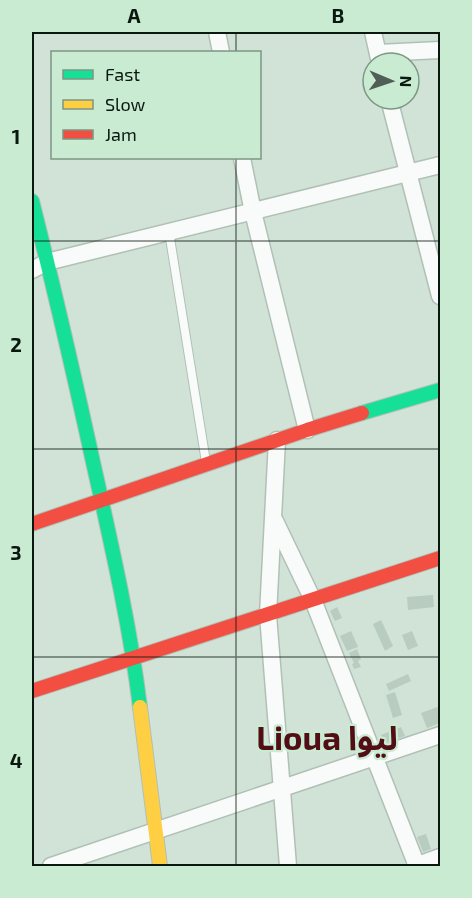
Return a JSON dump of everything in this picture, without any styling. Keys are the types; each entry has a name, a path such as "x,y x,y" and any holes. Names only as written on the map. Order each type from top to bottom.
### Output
{"street":[{"path":"217,32 221,51"},
{"path":"373,32 377,51"},
{"path":"421,53 441,50"},
{"path":"392,111 441,296"},
{"path":"243,159 307,430"},
{"path":"32,270 47,262 441,165"},
{"path":"32,201 102,501 134,658 160,867"},
{"path":"32,524 307,430 441,390"},
{"path":"277,440 268,615 288,867"},
{"path":"273,518 313,600 416,866 441,857"},
{"path":"32,691 441,558"},
{"path":"51,867 441,735"}],"lane":[{"path":"169,232 207,465"}],"building":[{"path":"433,595 434,607 408,610 407,597"},
{"path":"337,607 342,618 335,621 330,611"},
{"path":"381,620 393,646 385,651 373,624"},
{"path":"351,631 358,647 347,651 340,636"},
{"path":"412,631 418,646 408,650 402,635"},
{"path":"357,649 361,667 354,669 349,653"},
{"path":"408,674 411,681 389,691 386,684"},
{"path":"395,692 402,715 393,718 386,695"},
{"path":"440,706 440,723 427,728 421,713"},
{"path":"401,727 405,736 384,743 381,735"},
{"path":"426,834 431,849 423,852 417,837"}],"traffic: fast":[{"path":"32,201 113,553 140,707"},
{"path":"362,413 440,390"}],"traffic: slow":[{"path":"140,707 160,866"}],"traffic: jam":[{"path":"32,524 362,413"},
{"path":"32,691 440,558"}],"district":[{"name":"Lioua ليوا","path":"327,738"}]}
